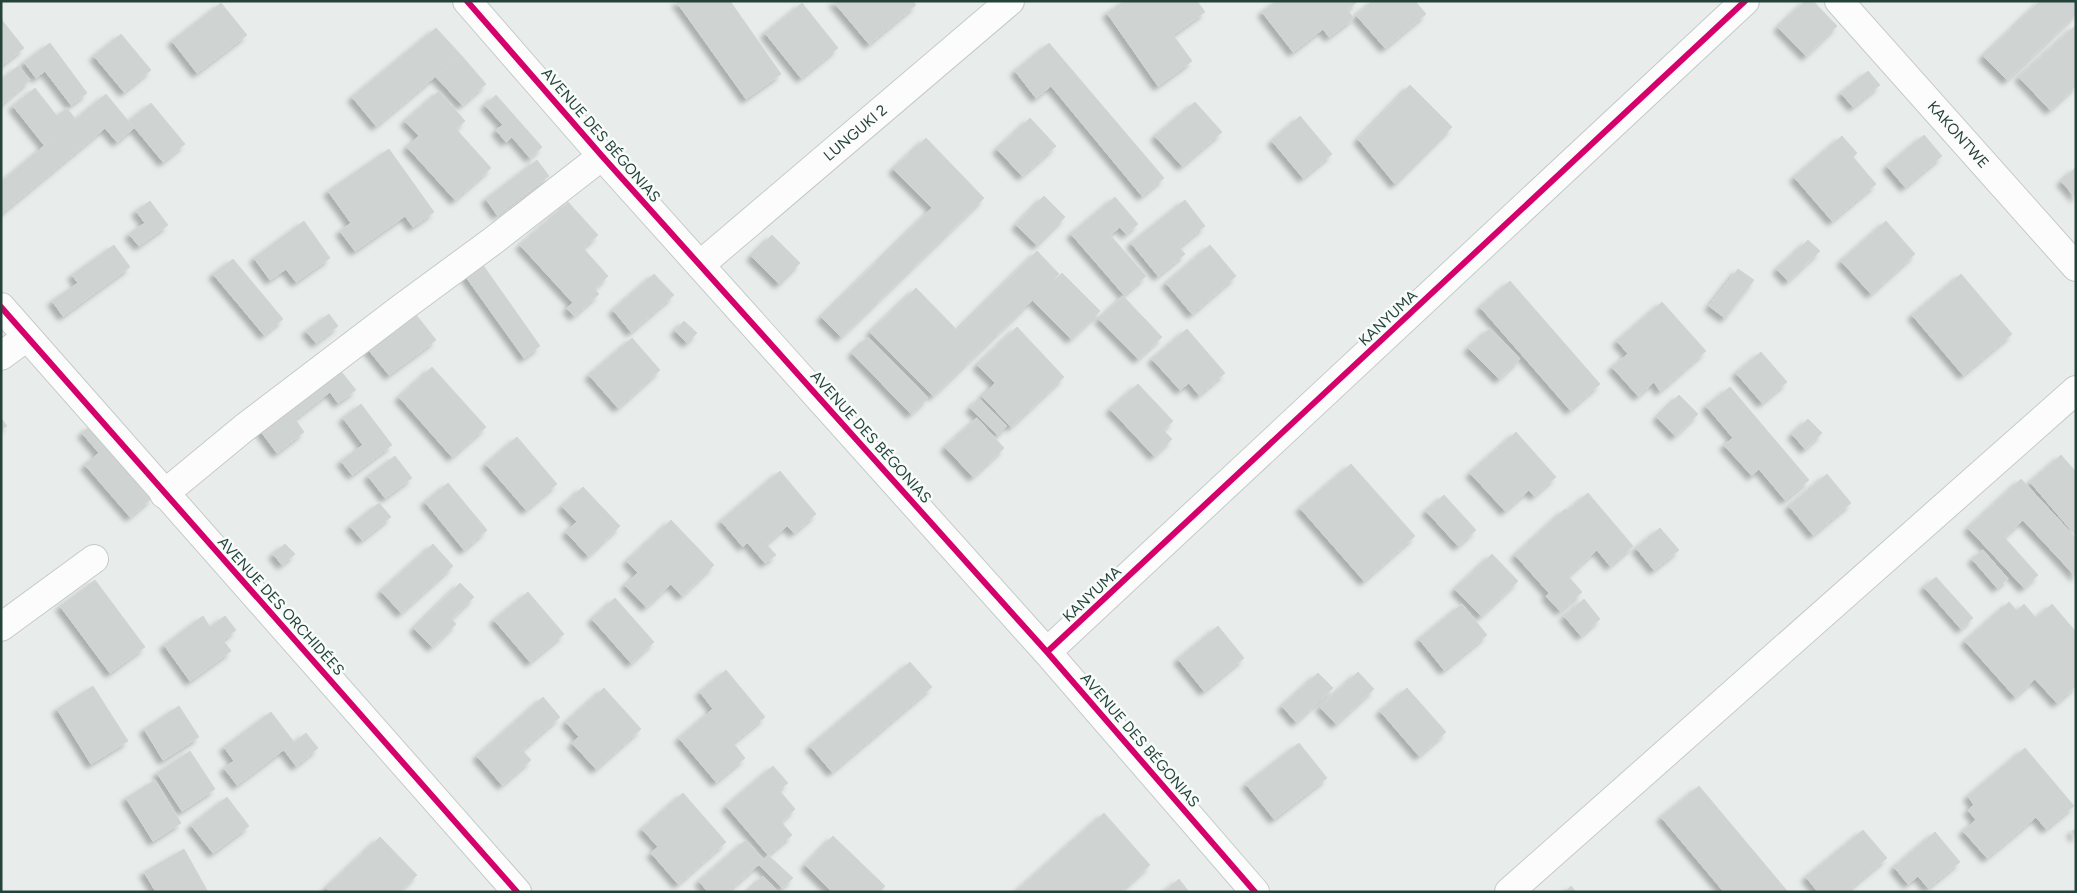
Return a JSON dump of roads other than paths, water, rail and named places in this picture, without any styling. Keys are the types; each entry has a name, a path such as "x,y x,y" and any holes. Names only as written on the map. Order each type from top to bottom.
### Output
{"street":[{"name":"AVENUE DES BÉGONIAS","path":"467,1 602,156 1047,652 1255,892"},
{"name":"LUNGUKI 2","path":"700,265 1010,1"},
{"name":"KANYUMA","path":"1047,652 1746,1"},
{"name":"KAKONTWE","path":"1839,1 2076,267"},
{"path":"164,494 244,428 494,240 602,156"},
{"name":"AVENUE DES ORCHIDÉES","path":"1,307 517,892"},
{"path":"1,356 27,337"},
{"path":"1509,892 2076,390"},
{"path":"1,626 94,559"}]}
